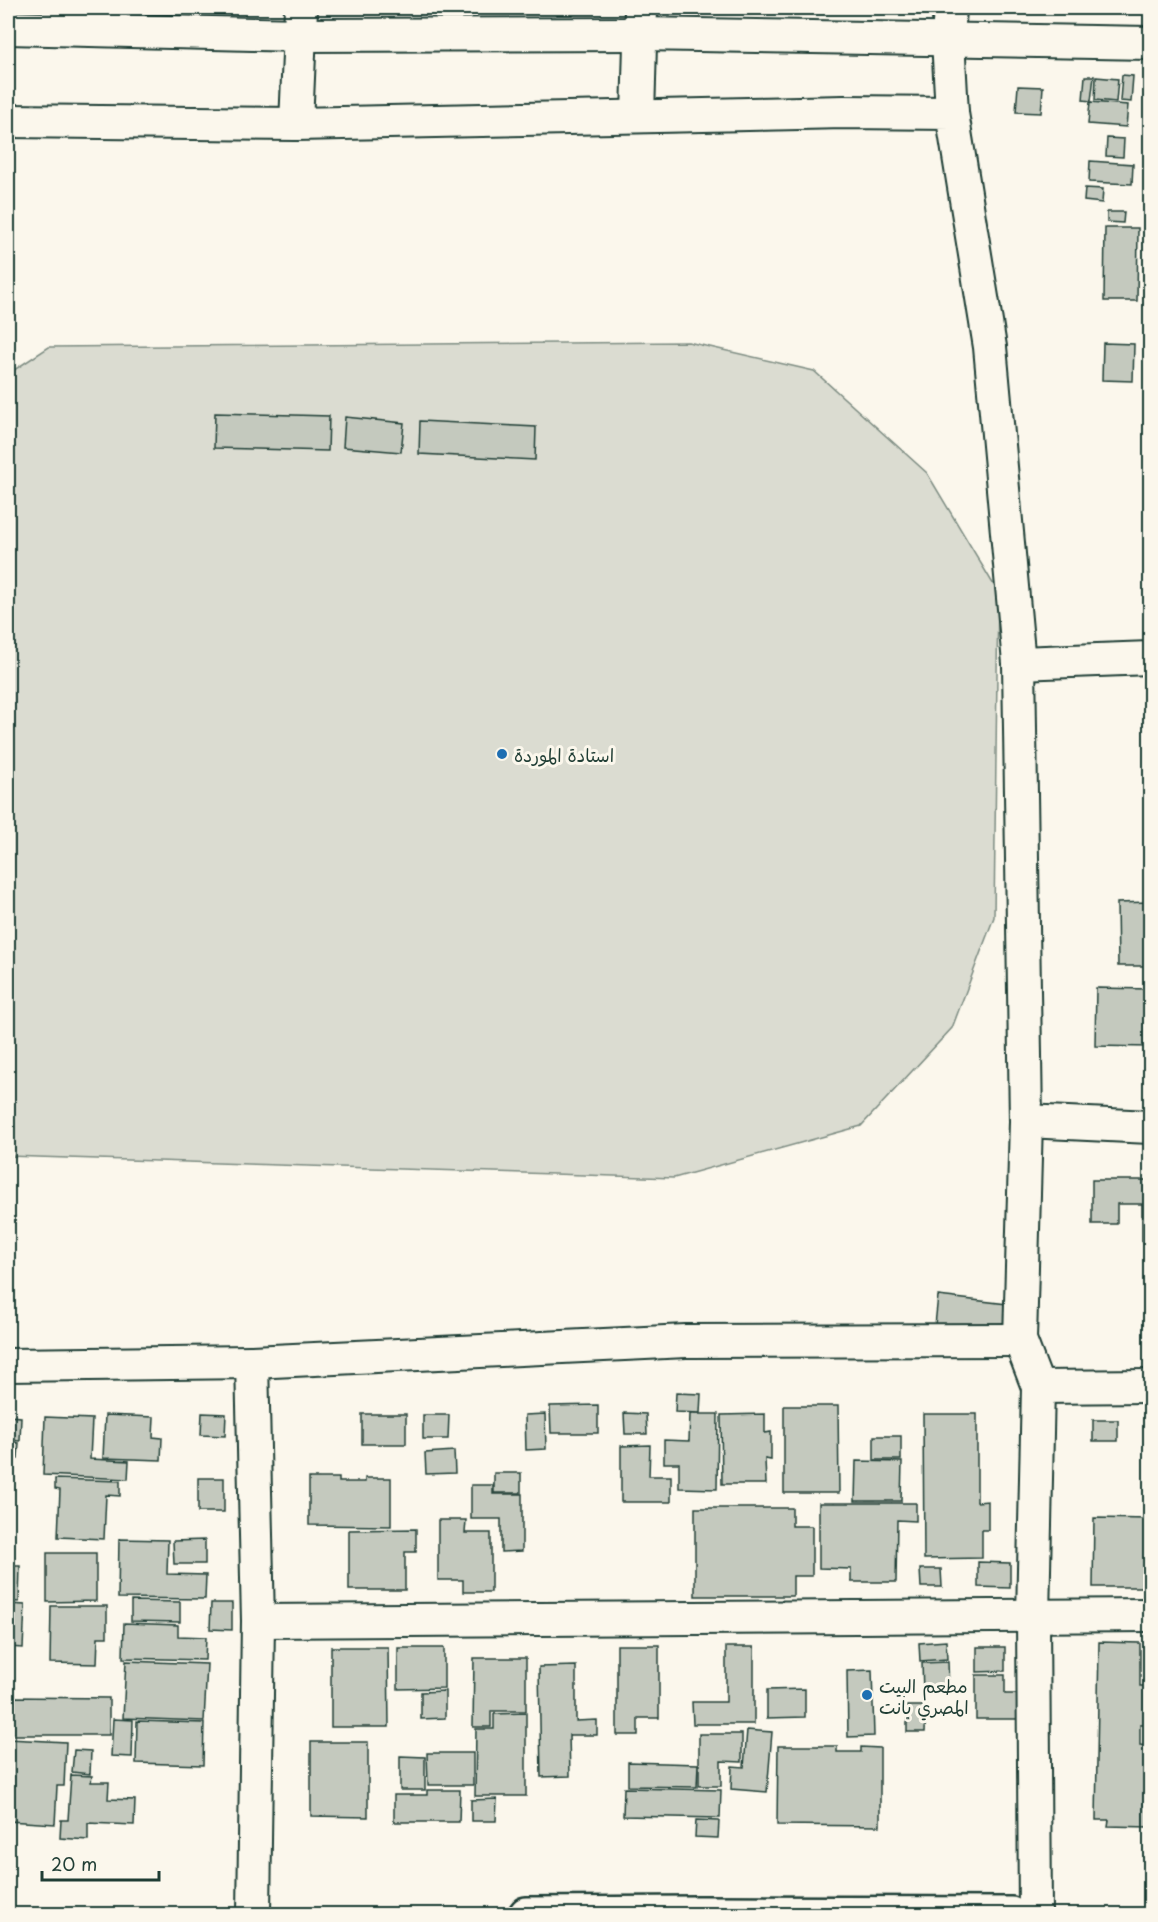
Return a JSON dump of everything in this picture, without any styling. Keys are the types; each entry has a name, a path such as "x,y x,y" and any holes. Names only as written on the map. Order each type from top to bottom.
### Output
{"main road":[{"path":"526,1914 1011,1914"}],"street":[{"path":"950,8 948,39 952,113 990,347 1018,663 1026,1121 1020,1340 1038,1387 1033,1616 1035,1914"},
{"path":"8,28 300,21 641,21 948,39 1150,44"},
{"path":"296,124 300,21"},
{"path":"638,116 641,21"},
{"path":"8,120 296,124 843,112 952,113"},
{"path":"1018,663 1150,658"},
{"path":"1026,1121 1150,1128"},
{"path":"8,1365 252,1362 686,1341 1020,1340"},
{"path":"252,1362 258,1621 254,1914"},
{"path":"1038,1387 1150,1386"},
{"path":"258,1621 1150,1616"}],"shaded area":[{"name":"استادة الموردة","path":"688,342 814,371 927,473 998,592 994,917 952,1028 861,1126 674,1178 8,1156 8,374 49,347"}],"building":[{"path":"1122,75 1133,76 1131,102 1120,101"},
{"path":"1085,76 1094,76 1091,101 1083,100"},
{"path":"1096,77 1118,79 1116,102 1095,100"},
{"path":"1018,86 1043,87 1041,113 1016,112"},
{"path":"1090,102 1128,105 1126,127 1088,124"},
{"path":"1107,138 1124,139 1123,157 1106,156"},
{"path":"1090,161 1133,164 1132,184 1089,182"},
{"path":"1085,188 1103,189 1102,203 1084,201"},
{"path":"1107,212 1124,212 1123,223 1107,222"},
{"path":"1105,228 1138,228 1137,301 1104,301"},
{"path":"1103,343 1134,344 1133,381 1102,380"},
{"path":"215,413 329,416 328,451 214,448"},
{"path":"345,417 404,423 401,452 343,447"},
{"path":"420,421 536,427 535,460 419,454"},
{"path":"1150,902 1150,966 1118,966 1117,903"},
{"path":"1096,988 1150,989 1150,1047 1095,1046"},
{"path":"1092,1180 1150,1180 1150,1241 1142,1241 1142,1204 1117,1204 1117,1224 1092,1224"},
{"path":"938,1296 1007,1304 1003,1333 935,1325"},
{"path":"676,1393 701,1394 700,1413 675,1412"},
{"path":"598,1405 598,1433 551,1433 550,1406"},
{"path":"784,1406 838,1406 839,1493 784,1493"},
{"path":"202,1413 226,1414 225,1436 201,1435"},
{"path":"624,1413 646,1414 647,1434 625,1434"},
{"path":"362,1414 406,1414 406,1444 362,1444"},
{"path":"545,1414 546,1449 526,1450 525,1415"},
{"path":"690,1414 718,1414 717,1489 679,1488 679,1463 664,1463 664,1440 689,1441"},
{"path":"765,1414 765,1433 771,1432 771,1460 765,1459 766,1484 722,1484 721,1415"},
{"path":"923,1414 977,1414 977,1502 988,1501 988,1530 982,1530 982,1558 924,1559"},
{"path":"105,1415 154,1417 153,1437 162,1438 161,1460 103,1458"},
{"path":"423,1415 449,1415 448,1439 423,1439"},
{"path":"8,1416 21,1417 20,1441 8,1440"},
{"path":"45,1417 92,1419 90,1459 129,1461 128,1479 43,1475"},
{"path":"1093,1420 1118,1420 1118,1441 1093,1441"},
{"path":"874,1436 901,1436 901,1460 874,1460"},
{"path":"8,1442 19,1443 18,1459 8,1459"},
{"path":"650,1445 649,1476 671,1476 671,1502 621,1502 621,1446"},
{"path":"454,1451 455,1473 426,1474 425,1453"},
{"path":"856,1461 902,1462 901,1501 855,1501"},
{"path":"494,1473 521,1473 521,1493 494,1493"},
{"path":"198,1478 224,1478 224,1512 198,1512"},
{"path":"309,1478 339,1478 339,1482 365,1482 365,1478 391,1478 391,1526 309,1525"},
{"path":"55,1479 120,1481 120,1496 106,1495 104,1539 58,1537 60,1490 55,1489"},
{"path":"471,1485 493,1485 493,1494 522,1494 522,1551 501,1552 501,1519 471,1519"},
{"path":"819,1503 916,1503 916,1521 897,1520 896,1582 851,1582 851,1569 819,1568"},
{"path":"695,1508 792,1508 792,1526 812,1526 812,1576 793,1576 793,1596 695,1596"},
{"path":"1094,1518 1149,1519 1148,1587 1093,1587"},
{"path":"438,1520 466,1520 465,1533 491,1533 491,1592 463,1592 463,1580 438,1580"},
{"path":"416,1529 416,1552 405,1552 405,1590 349,1590 349,1530"},
{"path":"119,1539 168,1540 167,1574 206,1575 205,1599 118,1598"},
{"path":"205,1540 205,1564 174,1564 173,1541"},
{"path":"47,1553 96,1553 96,1601 47,1602"},
{"path":"978,1562 1010,1563 1010,1588 978,1587"},
{"path":"8,1566 20,1566 19,1602 8,1601"},
{"path":"920,1569 941,1569 942,1587 921,1587"},
{"path":"131,1601 180,1602 180,1622 131,1621"},
{"path":"211,1603 232,1603 232,1630 210,1629"},
{"path":"8,1604 25,1605 23,1648 8,1647"},
{"path":"51,1606 107,1606 107,1637 98,1637 97,1664 50,1663"},
{"path":"124,1623 178,1625 178,1636 206,1637 205,1660 123,1658"},
{"path":"946,1641 947,1659 920,1661 919,1643"},
{"path":"1099,1642 1140,1643 1140,1686 1149,1686 1148,1724 1140,1724 1140,1745 1149,1746 1150,1827 1108,1826 1109,1820 1096,1820"},
{"path":"617,1645 659,1645 659,1718 638,1718 638,1735 617,1735"},
{"path":"331,1647 388,1647 389,1727 331,1727"},
{"path":"726,1647 754,1647 754,1724 693,1724 692,1702 726,1702"},
{"path":"977,1647 1005,1647 1005,1671 977,1672"},
{"path":"1147,1647 1150,1647 1150,1674 1146,1674"},
{"path":"398,1648 444,1648 444,1688 398,1689"},
{"path":"474,1658 526,1658 526,1711 491,1711 491,1727 473,1727"},
{"path":"126,1661 207,1664 204,1721 123,1718"},
{"path":"948,1662 949,1689 923,1691 922,1663"},
{"path":"576,1666 576,1721 597,1720 597,1735 569,1735 570,1776 541,1777 539,1667"},
{"path":"872,1670 874,1736 848,1737 847,1671"},
{"path":"976,1675 1005,1675 1005,1694 1021,1694 1021,1719 976,1719"},
{"path":"805,1689 805,1717 767,1718 767,1690"},
{"path":"445,1691 445,1718 421,1719 421,1692"},
{"path":"8,1697 109,1698 109,1735 8,1735"},
{"path":"907,1706 926,1706 925,1732 907,1732"},
{"path":"526,1713 526,1796 475,1796 476,1729 494,1729 494,1714"},
{"path":"113,1719 133,1720 132,1757 111,1756"},
{"path":"137,1721 204,1723 203,1765 136,1763"},
{"path":"747,1730 772,1732 767,1792 731,1789 732,1766 744,1767"},
{"path":"699,1734 742,1734 742,1762 721,1761 721,1786 699,1786"},
{"path":"8,1739 66,1742 64,1786 57,1786 55,1824 8,1821"},
{"path":"311,1742 368,1742 368,1817 311,1816"},
{"path":"778,1746 837,1746 837,1752 861,1752 861,1747 880,1748 880,1826 777,1825"},
{"path":"74,1750 91,1751 90,1774 72,1772"},
{"path":"427,1753 473,1753 473,1785 428,1785"},
{"path":"400,1756 425,1757 425,1790 400,1790"},
{"path":"628,1762 698,1764 697,1787 628,1786"},
{"path":"71,1775 92,1776 91,1782 109,1782 108,1799 135,1800 134,1825 88,1823 88,1840 60,1838 61,1820 68,1820"},
{"path":"624,1788 721,1790 720,1818 623,1816"},
{"path":"427,1790 460,1790 459,1822 394,1822 394,1795 427,1795"},
{"path":"497,1799 496,1821 471,1821 471,1800"},
{"path":"696,1820 719,1821 718,1838 695,1837"}],"place":[{"name":"استادة الموردة","path":"502,754"},
{"name":"مطعم البيت المصري بانت","path":"867,1695"}]}
